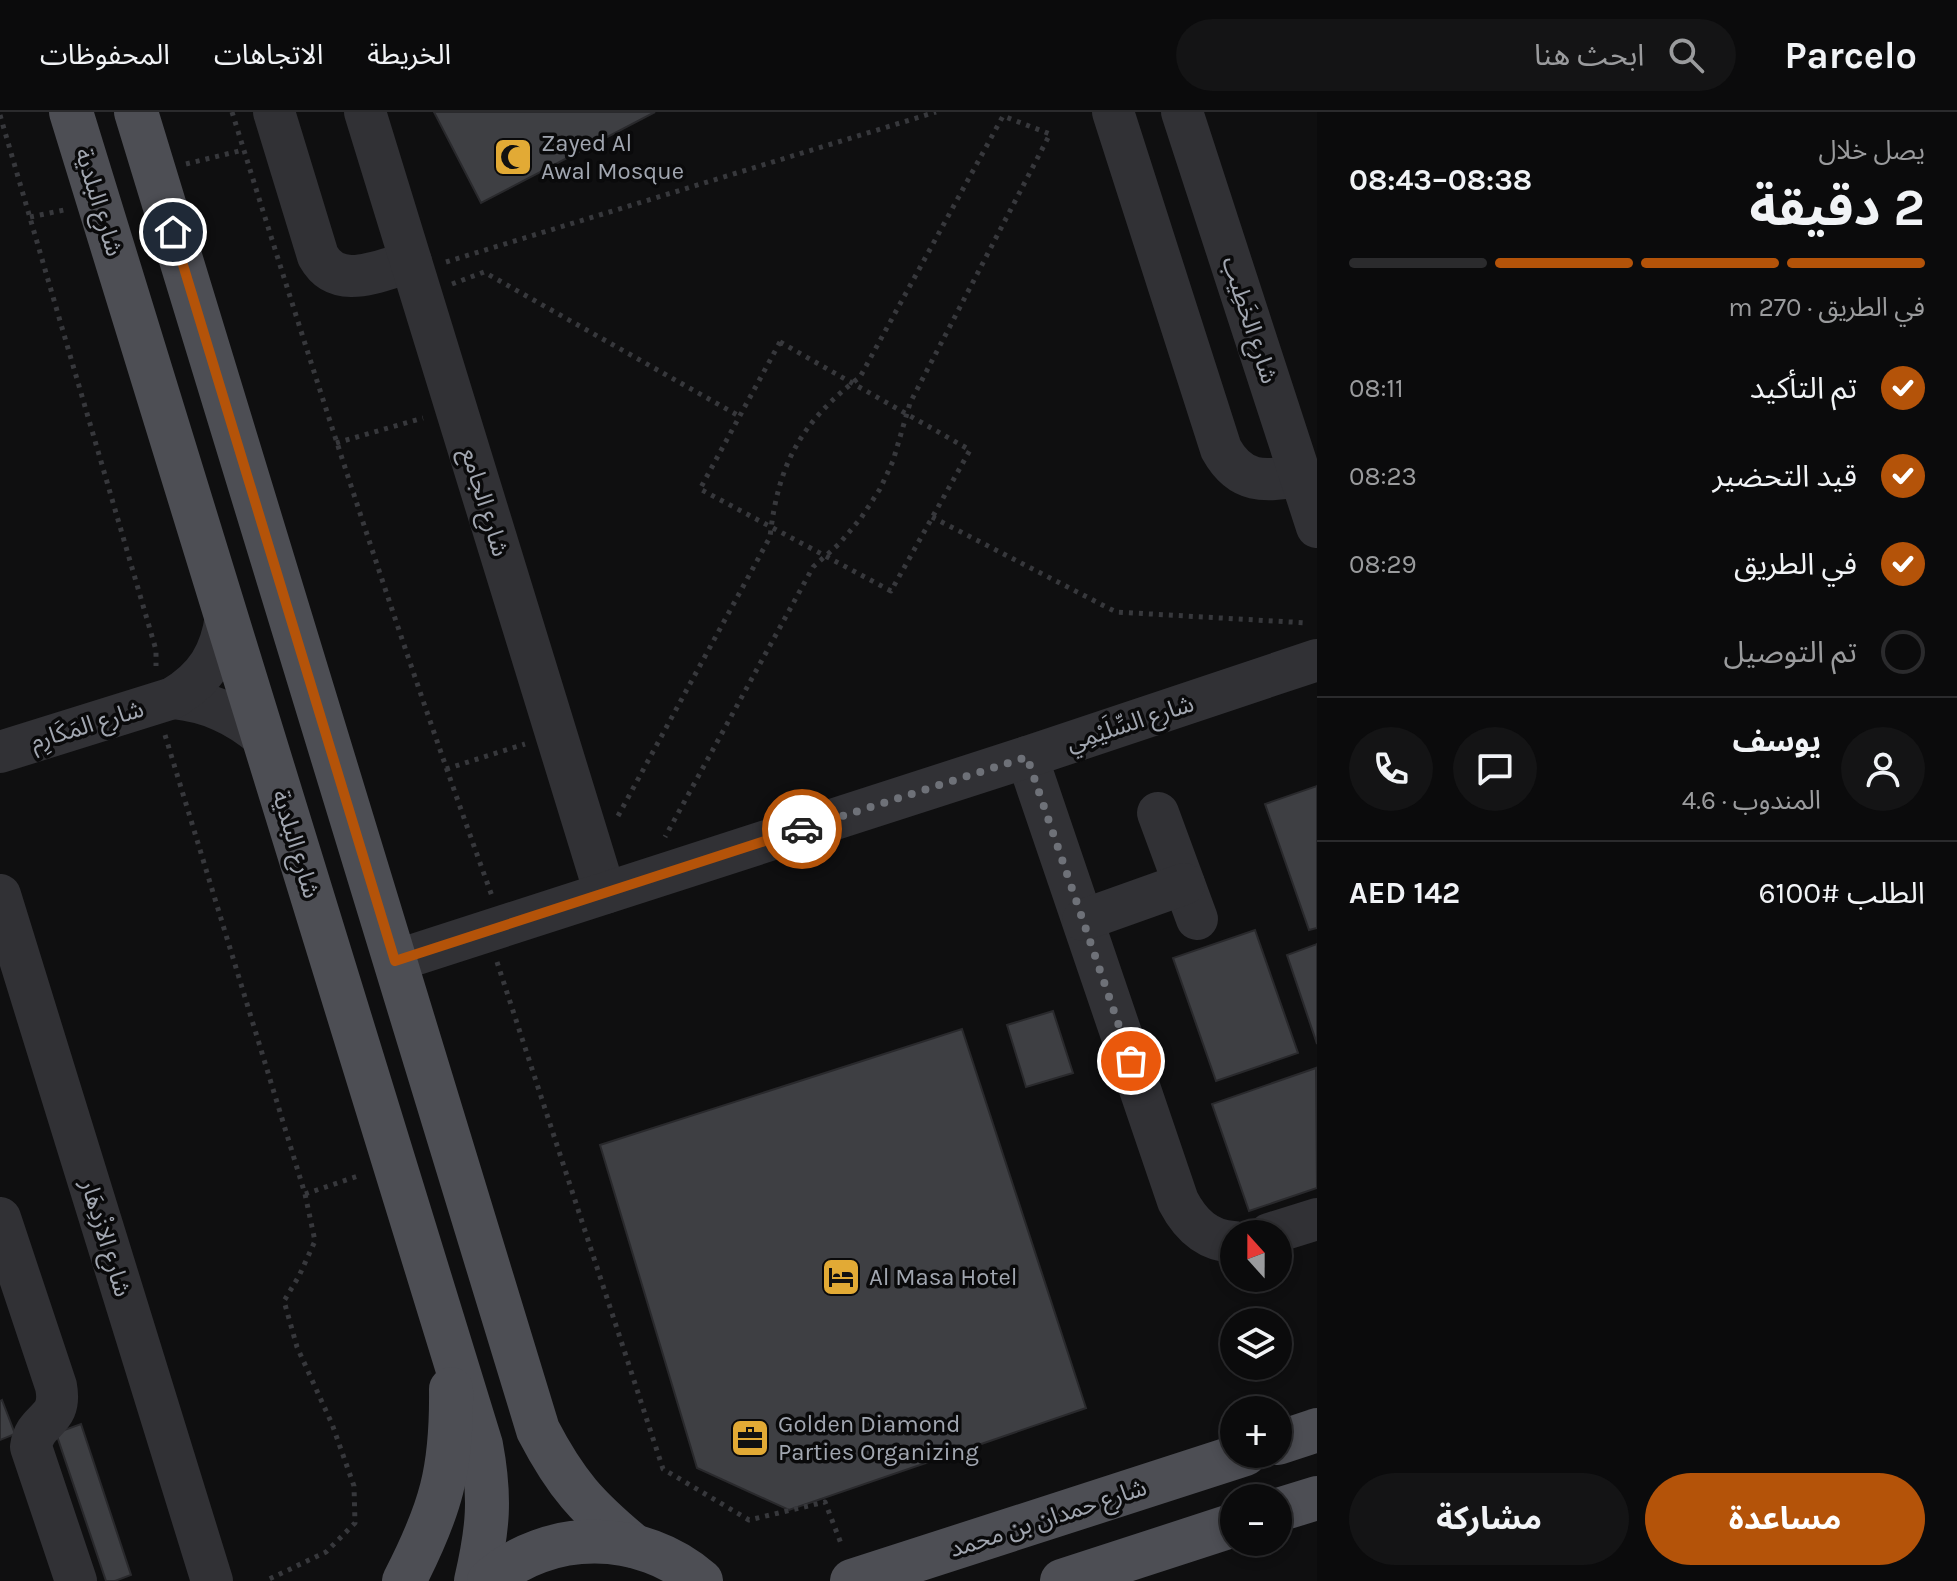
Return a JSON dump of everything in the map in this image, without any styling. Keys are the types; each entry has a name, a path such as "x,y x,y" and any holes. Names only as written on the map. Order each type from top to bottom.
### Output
{"main road":[{"name":"شارع البلدية","path":"71,112 481,1445 488,1482 489,1516 476,1581"},
{"path":"136,112 538,1430 574,1490 594,1513 634,1546"},
{"path":"404,1581 434,1517 446,1473 450,1441 450,1346"},
{"path":"1292,1438 1317,1430"},
{"name":"شارع حمدان بن محمد","path":"852,1581 1220,1462"},
{"path":"1292,1506 1317,1498"},
{"path":"1062,1581 1220,1530"},
{"path":"489,1581 530,1554 564,1543 599,1541 634,1546 663,1555 695,1576 730,1581"}],"street":[{"path":"274,112 318,256 324,266 344,278 415,276"},
{"name":"شارع الجامع","path":"365,112 557,734 614,878"},
{"path":"1113,112 1221,449 1234,468 1256,479 1268,481 1300,476"},
{"name":"شارع الخَطِيب","path":"1182,112 1317,527"},
{"name":"شارع المَكَارِم","path":"0,752 165,701 191,687 217,655 226,616"},
{"name":"شارع السِّلَيْمِي","path":"395,961 614,878 1027,757 1317,660"},
{"name":"شارع المَكَارِم","path":"165,701 213,706 248,724 263,737"},
{"path":"1027,757 1178,1201 1197,1229 1220,1239"},
{"path":"1083,920 1190,902 1158,813"},
{"name":"شارع الازْدِهَار","path":"0,895 12,979 212,1581"},
{"path":"0,1218 56,1386 58,1396 54,1413 36,1430 31,1447 76,1581"},
{"path":"1292,1227 1317,1219"}],"path":[{"path":"415,276 936,112"},
{"path":"0,115 156,650 165,701 305,1194 315,1241 284,1301 297,1347 332,1424 354,1486 355,1523 326,1552 265,1581"},
{"path":"1003,116 1050,134 910,403 893,461 880,489 861,518 813,567 614,878 770,537 777,491 794,447 822,408 860,377 1003,116"},
{"path":"155,172 243,150"},
{"path":"415,276 484,272 739,416"},
{"path":"780,342 970,450 891,591 700,489 739,416 780,342"},
{"path":"336,443 456,408"},
{"path":"932,517 1116,612 1317,624"},
{"path":"446,769 557,734"},
{"path":"305,1194 394,1164"}],"building":[{"name":"Zayed Al Awal Mosque","path":"434,112 655,112 481,203"},
{"path":"1317,786 1317,928 1309,930 1265,804"},
{"path":"1255,930 1298,1053 1216,1081 1173,958"},
{"path":"1317,944 1317,1044 1287,955"},
{"path":"1053,1011 1073,1073 1026,1087 1007,1025"},
{"name":"Al Masa Hotel","path":"962,1029 1086,1408 789,1510 697,1468 600,1145"},
{"path":"1316,1068 1317,1188 1249,1211 1212,1104"},
{"path":"0,1401 15,1434 0,1440"},
{"path":"81,1424 131,1575 115,1581 106,1581 56,1433"}],"way so far":[{"path":"802,829 1027,757 1131,1061"}],"place":[{"name":"Zayed Al Awal Mosque","path":"513,157"},
{"name":"Al Masa Hotel","path":"841,1277"},
{"name":"Golden Diamond Parties Organizing","path":"750,1438"}],"route":[{"path":"173,232 395,961 802,829"}]}
